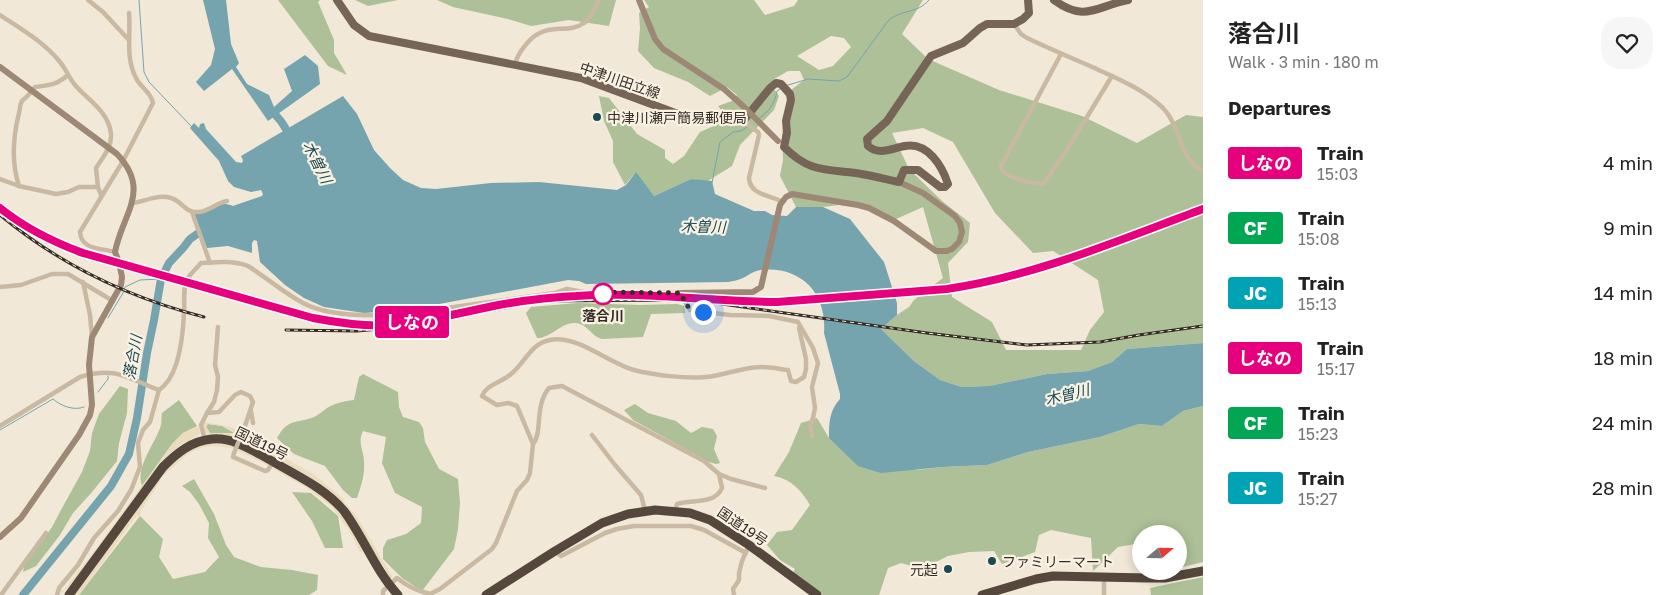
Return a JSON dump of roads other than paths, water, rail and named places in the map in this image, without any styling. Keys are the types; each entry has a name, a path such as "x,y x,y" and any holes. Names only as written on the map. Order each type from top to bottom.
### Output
{"highway":[{"name":"国道19号","path":"69,595 163,467 180,451 204,440 227,440 241,444 307,480 336,502 350,520 388,584 398,595"},
{"name":"国道19号","path":"486,595 602,523 645,510 690,513 710,520 748,549 817,595"},
{"path":"982,595 1053,576 1165,578 1203,572"}],"main road":[{"name":"中津川田立線","path":"336,0 354,25 369,36 581,78 697,121 720,117 744,123"},
{"path":"744,123 770,88 776,83 784,87 790,94 791,100 786,121 787,133 781,144 803,162 824,171 856,174 899,182 904,170 918,170 940,187 945,187 948,184 945,175 929,152 907,145 884,151 874,150 867,142 869,136 882,128 931,56 958,46 988,24 1014,24 1023,19 1028,13 1028,0"},
{"path":"1054,0 1082,12 1092,12 1104,6 1128,0"}],"street":[{"path":"88,0 103,12 128,39"},
{"path":"515,64 519,52 536,34 544,30 583,24 590,18 599,0"},
{"path":"640,0 655,39 663,49 724,89 781,144"},
{"path":"115,252 86,245 80,238 80,232 124,161 153,103 152,97 136,79 130,62 128,39 129,13"},
{"path":"0,15 29,34 50,51 106,120 111,132 109,148 96,168 98,187 102,194"},
{"path":"1014,24 1021,34 1027,38 1135,87 1163,109 1175,124 1187,156 1193,164 1203,171"},
{"path":"1061,54 1002,166 1003,172 1010,176 1031,182 1044,183 1112,76"},
{"path":"0,67 124,161 134,184 133,203 120,234 115,252 122,277 120,290 92,337"},
{"path":"19,186 15,174 14,154 16,126 21,103 36,87 58,83 68,75"},
{"path":"744,123 759,135 749,178 750,184 759,193 781,203"},
{"path":"0,178 19,186 56,194 68,192 79,187 98,187"},
{"path":"0,426 80,377 89,374 112,372 157,389 165,385 179,354 184,314 184,292 187,278 200,263 241,264 263,275 305,304 321,309 360,315 404,314 548,294 567,289 583,292 753,292 761,287 764,280 781,203 792,194 858,204 879,212 936,251 947,251 956,245 962,232 958,219 923,193 899,182"},
{"path":"133,203 162,196 172,198 192,212 203,211 220,202 227,201"},
{"path":"192,212 210,263"},
{"path":"0,287 21,285 60,273 68,274 113,301"},
{"path":"0,537 21,518 86,425 90,415 92,405 89,374 92,337 90,315 83,282"},
{"path":"680,293 690,310 731,316 769,316 798,322 813,348 818,363 812,387 815,408 810,425 812,436"},
{"path":"383,595 383,591 388,584 397,578 419,592 430,594 440,589 488,554 496,543 517,492 530,473 532,444 517,406 508,403 497,405 482,396 488,387 512,374 542,342 558,338 572,342 634,370 658,374 706,377 762,367 788,370 791,382 796,382 804,377 806,369 798,322"},
{"path":"204,440 202,420 214,402 217,390 218,377 215,365 218,326"},
{"path":"532,444 535,442 537,434 542,395 548,388 562,386 704,461 719,474 765,488"},
{"path":"56,595 89,546 118,511 131,490 140,467 138,443 140,436 150,422 157,389"},
{"path":"207,413 219,412 235,395 241,392 250,396 254,402 233,457 265,471 268,470 273,462"},
{"path":"251,409 253,423"},
{"path":"592,434 641,495 645,510"},
{"path":"675,511 679,503 690,500 704,501 717,495 722,488 719,474"},
{"path":"555,551 561,556 617,529 634,526 692,526 748,549 739,573 739,580 734,589 734,595"},
{"path":"2,595 46,533"},
{"path":"1104,577 1104,595"}],"water":[{"path":"203,0 226,0 231,44 239,63 236,67 247,84 269,95 274,107 292,91 284,69 305,55 318,66 320,84 268,121 232,69 204,91 196,82 211,65 215,49"},
{"path":"343,96 357,114 374,150 403,180 421,188 436,189 491,183 539,182 617,190 626,185 636,172 654,196 691,179 712,181 715,194 754,211 765,211 772,215 787,216 796,207 823,207 850,219 884,262 897,303 897,315 881,329 914,361 940,380 962,387 989,386 1047,374 1088,371 1112,362 1127,349 1203,343 1203,406 1183,411 1162,426 1139,424 1100,437 1028,452 987,465 881,473 858,466 829,438 830,417 840,399 840,394 824,333 824,319 821,306 816,294 809,285 788,273 775,270 761,270 741,279 728,282 586,284 568,280 407,310 364,313 324,307 304,298 285,285 260,262 257,241 254,240 252,243 252,253 228,246 207,248 194,214 218,205 228,204 233,206 263,194 261,190 251,192 234,187 228,181 219,161 190,128 194,123 199,128 200,124 204,123 206,129 236,162 242,163 241,156"}],"waterway":[{"path":"139,0 144,72 149,82 192,127"},
{"path":"785,86 808,79 839,81 847,77 888,21 899,14 919,8 929,0"},
{"path":"758,119 771,107 777,91 780,89"},
{"name":"木曽川","path":"268,109 281,121 290,137"},
{"path":"712,183 720,142 733,132 741,131 747,127"},
{"name":"落合川","path":"23,595 111,486 129,454 161,279 169,263 190,239 200,232 206,231"},
{"path":"108,318 125,287 140,280 161,279"},
{"path":"98,392 108,379 108,376"},
{"path":"0,430 53,399 68,407 84,407"}],"railway":[{"path":"0,215 46,249 96,277 149,300 204,317"},
{"path":"22,224 60,244 83,253 205,288"},
{"path":"750,302 777,302 926,292"},
{"path":"286,330 357,331 391,328 543,301 674,300 708,302 1027,345 1100,342 1203,326"},
{"path":"251,301 313,318 353,325"}],"train":[{"name":"しなの","path":"0,208 31,230 83,253 313,318 349,324 377,325 392,325 431,319 549,298 600,294 647,294 699,299 777,302 926,292 969,286 1034,270 1203,209"}],"place":[{"name":"中津川瀬戸簡易郵便局","path":"597,117"},
{"name":"落合川","path":"603,294"},
{"name":"ファミリーマート","path":"992,561"},
{"name":"元起","path":"948,569"}]}
